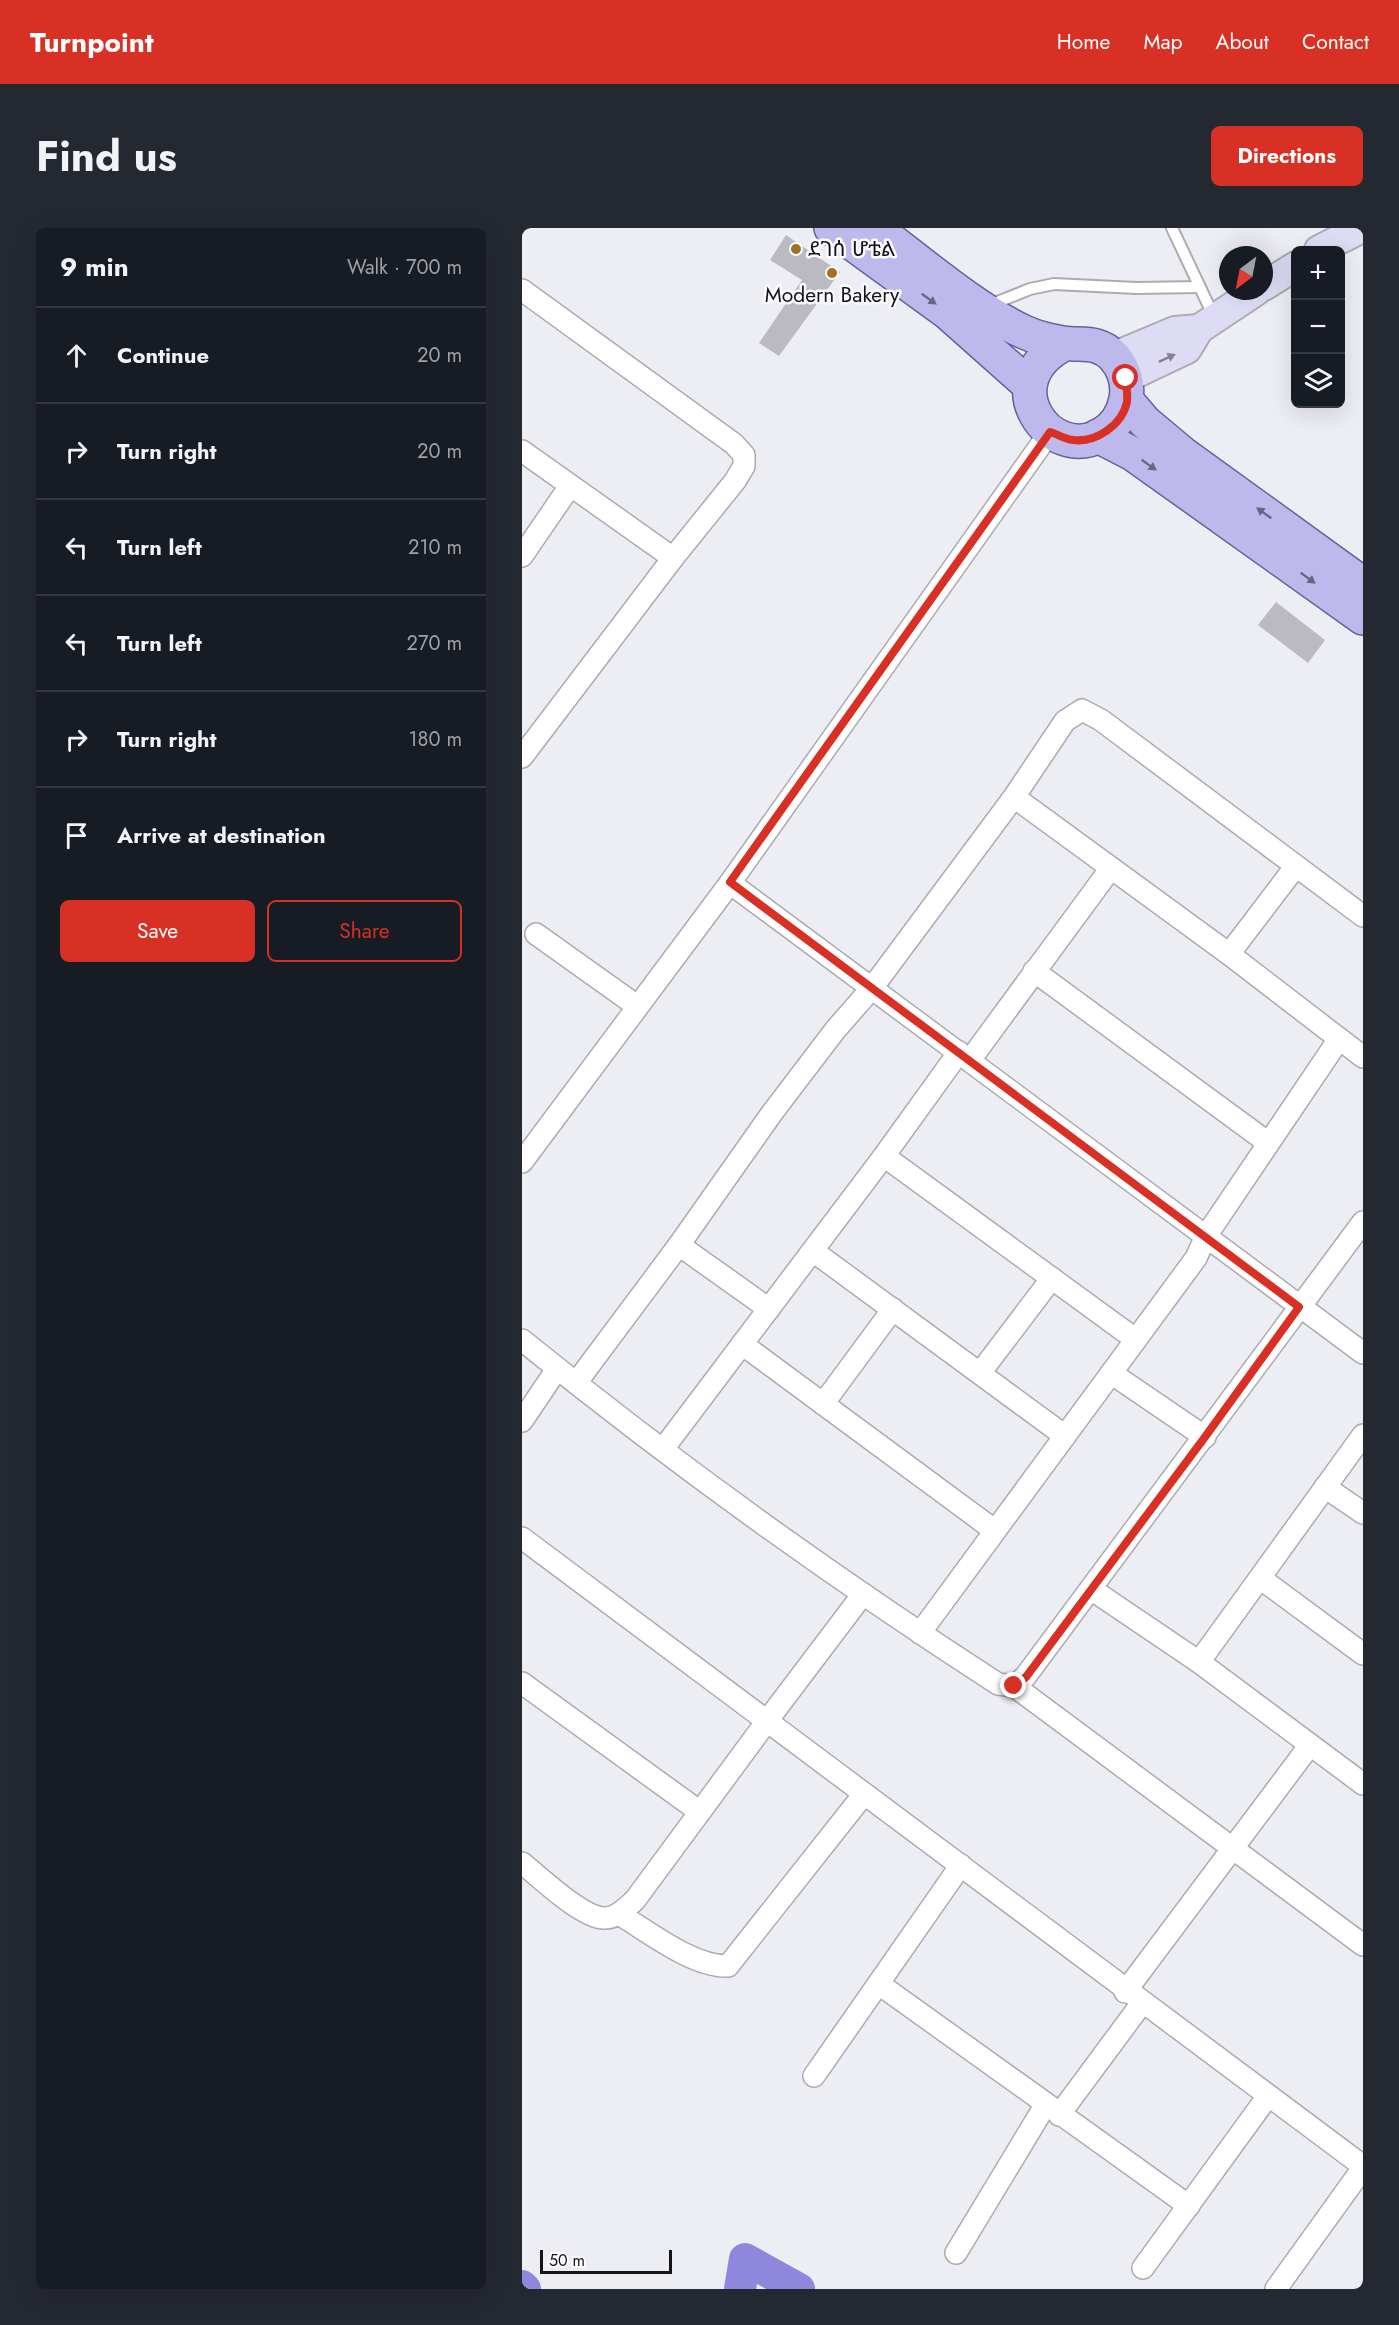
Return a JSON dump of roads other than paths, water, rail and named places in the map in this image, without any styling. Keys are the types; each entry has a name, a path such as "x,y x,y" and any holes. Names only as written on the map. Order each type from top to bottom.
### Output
{"main road":[{"path":"831,228 948,313 1029,385"},
{"path":"875,228 984,308 1024,332 1064,344 1090,343 1122,379 1145,422 1182,453 1363,584"},
{"path":"1064,344 1047,352 1035,367 1029,385 1030,403 1037,419 1050,432 1073,440 1098,436 1111,428 1121,416 1122,379"},
{"path":"1098,436 1141,460 1363,618"}],"street":[{"path":"1327,246 1362,228"},
{"path":"1273,280 1291,269"},
{"path":"522,290 734,444 744,455 744,466 735,481 673,558 522,757"},
{"path":"1122,379 1187,349 1207,323 1242,300"},
{"path":"522,1161 730,882 1050,432"},
{"path":"522,451 673,558"},
{"path":"522,556 570,486"},
{"path":"576,1383 679,1245 772,1113 836,1029 872,988 1014,797 1065,722 1082,710 1101,720 1363,916"},
{"path":"1014,797 1229,954 1363,1057"},
{"path":"1229,954 1296,866"},
{"path":"663,1449 884,1156 1034,972 1111,868"},
{"path":"730,882 1363,1353"},
{"path":"536,934 637,1006"},
{"path":"1034,972 1268,1142"},
{"path":"920,1633 1196,1258 1206,1236 1339,1039"},
{"path":"884,1156 1135,1340"},
{"path":"1014,1686 1026,1677 1363,1222"},
{"path":"679,1245 769,1309"},
{"path":"813,1251 1065,1436"},
{"path":"980,1373 1052,1278"},
{"path":"823,1404 893,1308"},
{"path":"522,1340 663,1449 863,1594 998,1684 1014,1686 1233,1851 1363,1945"},
{"path":"742,1344 994,1530"},
{"path":"522,1421 557,1369"},
{"path":"1111,1373 1205,1437"},
{"path":"1198,1662 1363,1435"},
{"path":"1325,1487 1363,1513"},
{"path":"524,1546 767,1721 961,1865 1133,1998 1363,2167 1276,2289"},
{"path":"1260,1578 1363,1654"},
{"path":"1091,1589 1198,1662 1363,1784"},
{"path":"522,1863 585,1911 604,1918 619,1914 634,1900 863,1594"},
{"path":"522,1683 700,1812"},
{"path":"956,2253 1233,1851 1310,1745"},
{"path":"619,1914 696,1959 713,1966 728,1966 864,1794"},
{"path":"814,2076 961,1865"},
{"path":"879,1983 1053,2110 1189,2205"},
{"path":"1143,2268 1268,2096"}],"lane":[{"path":"1172,228 1200,287 1207,323"},
{"path":"984,308 1030,289 1054,284 1136,288 1200,287"}],"waterway":[{"path":"740,2289 745,2259 799,2289"},
{"path":"522,2286 525,2289"}],"place":[{"name":"ደገሰ ሆቴል","path":"796,249"},
{"name":"Modern Bakery","path":"832,273"}]}
